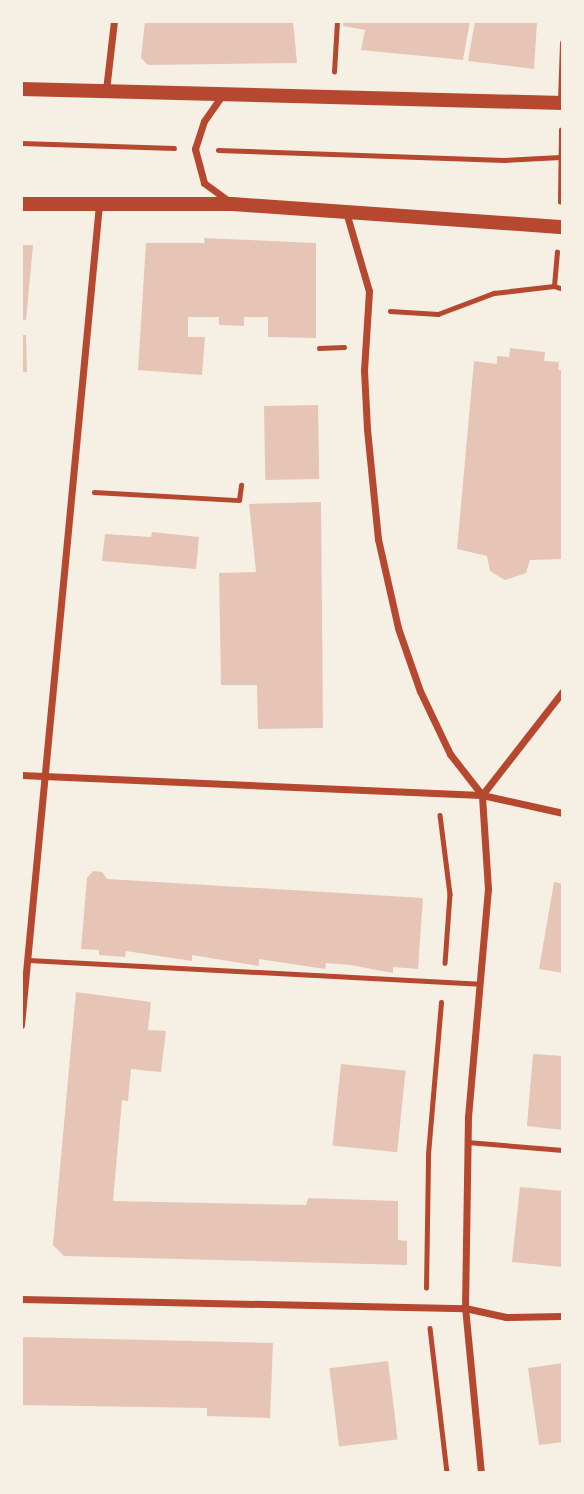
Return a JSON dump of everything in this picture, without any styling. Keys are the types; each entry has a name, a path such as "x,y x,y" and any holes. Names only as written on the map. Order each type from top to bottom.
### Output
{"main road":[{"path":"21,89 562,103"},
{"path":"21,204 232,204 563,227"}],"street":[{"path":"107,90 114,21"},
{"path":"562,103 563,43"},
{"path":"223,93 204,121 195,149 204,183 232,204"},
{"path":"21,1026 47,776 99,205"},
{"path":"346,212 358,243 369,291 364,370 376,525 398,628 420,691 450,754 482,795 488,889 467,1142 465,1308 481,1473"},
{"path":"482,795 563,691"},
{"path":"21,775 482,795 563,813"},
{"path":"21,1299 465,1308 506,1317 563,1316"}],"lane":[{"path":"28,960 479,985"},
{"path":"467,1142 563,1150"}],"path":[{"path":"334,98 337,21"},
{"path":"560,205 561,130"},
{"path":"21,144 504,160 560,157"},
{"path":"554,286 557,252"},
{"path":"368,310 438,314 494,293 554,286 563,289"},
{"path":"74,491 240,500 241,485"},
{"path":"436,793 450,894 428,1154 428,1307 447,1473"}],"building":[{"path":"145,21 293,21 297,63 148,65 141,58"},
{"path":"344,21 470,21 463,60 361,50 365,30 343,26"},
{"path":"475,21 537,21 534,69 468,61"},
{"path":"204,238 316,243 316,338 268,337 268,317 244,317 244,326 219,325 219,317 188,317 188,337 205,337 202,375 138,370 146,243 205,243"},
{"path":"21,245 33,245 26,320 21,320"},
{"path":"21,335 26,335 27,372 21,372"},
{"path":"510,348 545,352 544,361 559,362 558,370 563,370 563,535 561,559 530,560 526,573 505,580 490,571 487,556 457,549 474,361 497,364 497,356 509,357"},
{"path":"318,405 319,479 265,480 264,406"},
{"path":"321,502 323,728 258,729 257,685 221,685 219,573 256,572 249,504"},
{"path":"152,532 199,537 196,569 102,561 105,534 151,537"},
{"path":"93,871 102,872 107,879 423,898 418,969 393,967 393,973 326,963 325,969 259,959 259,966 192,955 192,961 126,951 125,957 99,955 99,950 81,949 87,878"},
{"path":"554,882 563,884 563,973 539,969"},
{"path":"76,992 151,1002 148,1030 166,1031 161,1072 131,1069 128,1101 122,1100 113,1201 306,1205 308,1198 398,1201 398,1240 407,1241 407,1265 64,1256 53,1245"},
{"path":"533,1054 563,1056 563,1130 527,1126"},
{"path":"341,1064 406,1071 397,1152 332,1146"},
{"path":"520,1187 563,1191 563,1267 512,1262"},
{"path":"21,1337 273,1343 270,1418 207,1416 207,1408 21,1405"},
{"path":"388,1361 398,1439 339,1447 329,1368"},
{"path":"563,1363 563,1442 539,1445 528,1368"}]}
